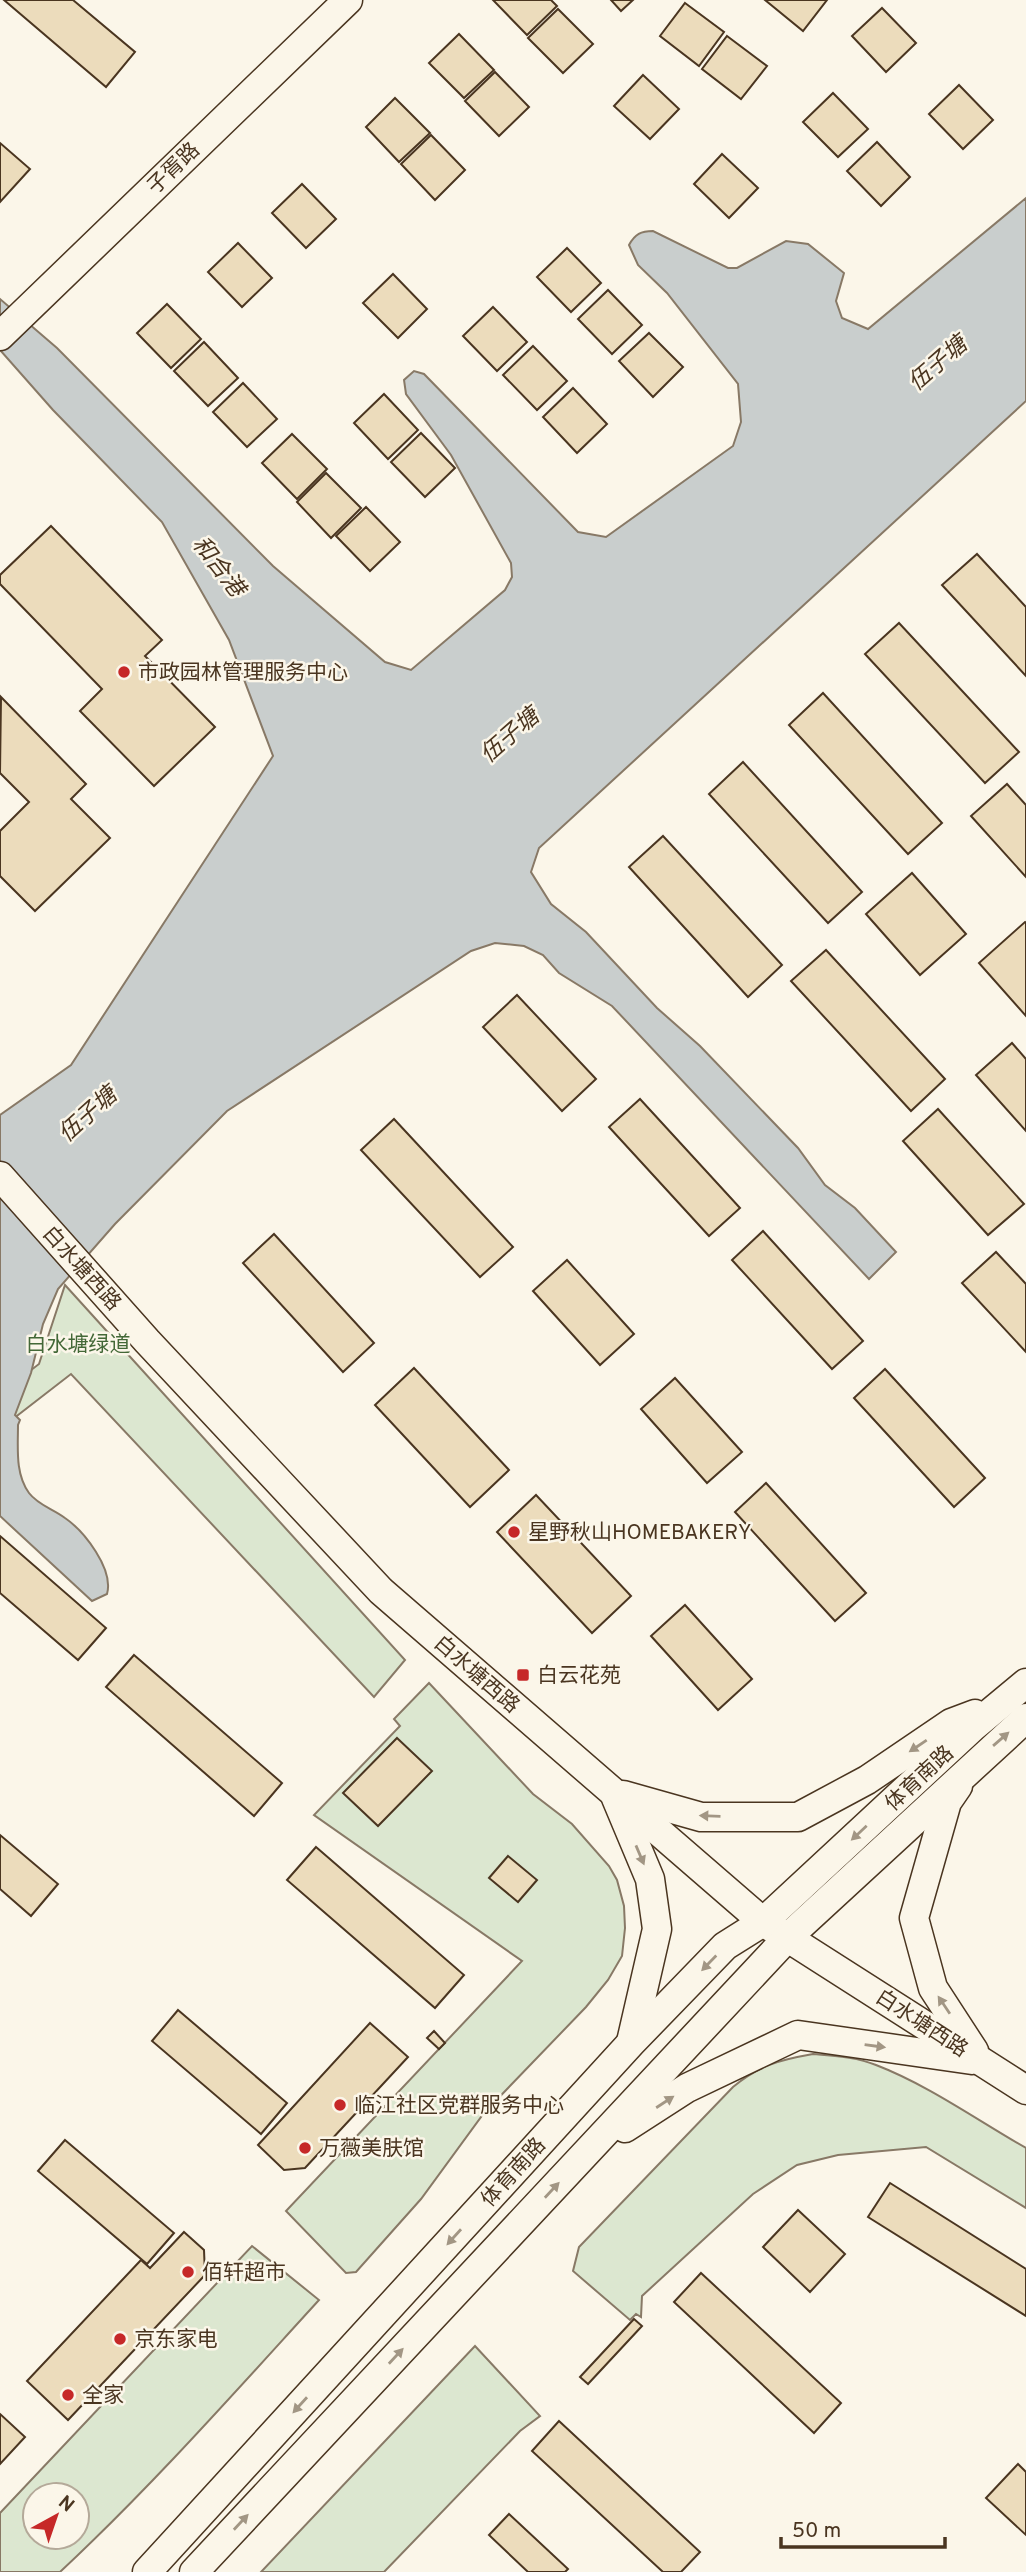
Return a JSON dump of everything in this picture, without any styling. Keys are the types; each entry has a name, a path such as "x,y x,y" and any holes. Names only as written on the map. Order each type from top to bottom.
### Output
{"street":[{"name":"子胥路","path":"0,336 348,0"},
{"name":"白水塘西路","path":"0,1176 147,1341 381,1591 763,1922 1026,2090"},
{"name":"体育南路","path":"147,2572 631,2043 725,1947 763,1922 1026,1683"},
{"path":"614,1793 701,1817 798,1817 867,1780 951,1723 1000,1705"},
{"name":"体育南路","path":"194,2572 788,1937 976,1761 1026,1718"},
{"path":"976,1761 947,1802 914,1917 933,1989 981,2062"},
{"path":"614,1793 650,1879 657,1929 631,2043"},
{"path":"587,2152 687,2088 797,2035 981,2062"}],"green space":[{"name":"白水塘绿道","path":"65,1285 405,1660 374,1697 71,1374 0,1429 0,1394 39,1364"},
{"path":"429,1683 533,1794 572,1824 609,1866 617,1880 624,1906 622,1956 608,1980 586,2007 484,2113 421,2199 356,2272 346,2273 286,2211 522,1961 314,1815 400,1726 394,1719"},
{"path":"813,2054 861,2060 895,2073 1026,2148 1026,2208 926,2147 838,2155 797,2165 753,2194 642,2296 641,2317 636,2314 630,2320 573,2271 579,2247 733,2087 770,2064"},
{"path":"252,2246 319,2300 160,2472 91,2542 91,2481 30,2481"},
{"path":"475,2346 540,2416 520,2431 384,2572 261,2572"},
{"path":"21,2491 21,2551 82,2551 60,2572 0,2572 0,2513"}],"water":[{"path":"1026,198 1026,401 539,848 531,872 551,904 586,932 657,1008 700,1046 798,1148 825,1185 855,1208 896,1252 869,1279 612,1006 559,973 543,955 524,946 495,943 471,951 227,1111 115,1224 58,1289 43,1324 31,1373 15,1415 20,1420 18,1460 21,1478 29,1493 73,1524 102,1562 108,1584 107,1594 92,1601 0,1516 0,1115 71,1065 273,756 229,640 162,522 53,410 0,350 0,299 57,348 273,566 385,662 411,670 505,590 512,577 511,563 451,455 406,394 404,380 414,371 424,374 578,532 606,537 733,446 741,422 738,384 667,293 638,265 629,245 636,236 653,231 728,268 737,268 786,241 808,244 844,273 836,301 842,318 868,329"}],"building":[{"path":"4,0 73,0 135,52 106,87"},
{"path":"493,0 551,0 557,6 527,35"},
{"path":"611,0 633,0 621,11"},
{"path":"765,0 827,0 803,31"},
{"path":"685,3 724,32 699,66 660,36"},
{"path":"882,8 916,43 886,72 852,36"},
{"path":"558,9 593,44 563,73 528,38"},
{"path":"459,34 494,70 464,98 429,63"},
{"path":"727,36 767,66 741,99 702,69"},
{"path":"495,72 529,107 499,136 465,101"},
{"path":"643,75 679,109 650,139 614,106"},
{"path":"959,85 993,120 963,149 929,114"},
{"path":"833,93 868,129 838,157 803,122"},
{"path":"395,98 430,133 399,162 366,127"},
{"path":"431,135 465,170 435,200 401,164"},
{"path":"877,142 910,177 881,206 847,171"},
{"path":"0,143 30,169 0,202"},
{"path":"722,154 758,188 729,218 694,184"},
{"path":"302,184 336,219 306,248 272,213"},
{"path":"238,243 272,278 242,307 208,272"},
{"path":"567,248 601,283 571,312 537,277"},
{"path":"393,274 427,309 398,338 363,303"},
{"path":"608,290 642,325 612,354 578,319"},
{"path":"167,304 201,339 171,368 137,333"},
{"path":"493,307 527,342 497,371 463,336"},
{"path":"649,333 683,367 653,397 619,361"},
{"path":"204,342 238,378 208,406 174,371"},
{"path":"533,346 567,381 537,410 503,375"},
{"path":"243,383 277,419 247,447 213,412"},
{"path":"573,388 607,424 577,453 543,417"},
{"path":"384,394 418,430 388,459 354,423"},
{"path":"421,433 455,468 425,497 391,462"},
{"path":"292,434 327,469 297,499 262,463"},
{"path":"326,473 361,508 331,538 297,502"},
{"path":"366,507 400,542 370,571 336,536"},
{"name":"市政园林管理服务中心","path":"51,526 162,640 145,656 215,727 154,786 80,711 102,689 0,584 0,575"},
{"path":"977,554 1026,607 1026,676 942,585"},
{"path":"899,623 1019,752 985,783 865,654"},
{"path":"823,693 942,823 908,854 789,725"},
{"path":"1,697 86,784 71,799 110,838 35,911 0,876 0,831 29,802 0,773"},
{"path":"743,762 862,892 828,923 709,794"},
{"path":"1007,784 1026,805 1026,877 971,816"},
{"path":"663,836 782,965 748,997 629,867"},
{"path":"912,873 966,934 920,975 866,914"},
{"path":"1026,923 1026,1016 979,963"},
{"path":"826,950 945,1079 911,1111 791,981"},
{"path":"517,995 596,1079 562,1111 483,1027"},
{"path":"1012,1043 1026,1059 1026,1131 976,1075"},
{"path":"640,1099 740,1208 709,1236 609,1127"},
{"path":"938,1109 1024,1204 988,1235 903,1141"},
{"path":"394,1119 513,1247 480,1277 361,1150"},
{"path":"763,1231 863,1341 832,1369 732,1260"},
{"path":"274,1234 374,1343 343,1372 243,1263"},
{"path":"996,1252 1026,1284 1026,1352 962,1283"},
{"path":"567,1260 634,1334 600,1365 533,1291"},
{"path":"414,1368 509,1470 470,1507 375,1405"},
{"path":"885,1369 985,1478 954,1507 854,1398"},
{"path":"675,1378 742,1452 707,1483 641,1409"},
{"path":"766,1483 866,1593 835,1621 735,1512"},
{"path":"536,1495 631,1596 592,1633 497,1532"},
{"path":"0,1536 106,1628 78,1660 0,1593"},
{"path":"685,1605 752,1679 718,1710 651,1636"},
{"path":"134,1655 282,1783 254,1816 106,1687"},
{"path":"397,1738 432,1771 378,1826 343,1793"},
{"path":"0,1835 58,1884 31,1916 0,1889"},
{"path":"316,1847 464,1975 435,2008 287,1880"},
{"path":"508,1856 537,1880 518,1902 489,1878"},
{"path":"178,2010 287,2103 261,2134 152,2041"},
{"path":"370,2023 408,2057 305,2168 284,2170 258,2145"},
{"path":"434,2031 445,2043 439,2049 427,2038"},
{"path":"65,2140 174,2233 147,2264 38,2171"},
{"path":"890,2183 1026,2269 1026,2316 868,2217"},
{"path":"798,2210 845,2254 810,2292 763,2247"},
{"path":"184,2232 204,2250 205,2275 68,2420 27,2381 141,2260 150,2268"},
{"path":"701,2273 841,2403 814,2433 674,2302"},
{"path":"634,2319 642,2326 588,2384 580,2377"},
{"path":"0,2414 25,2437 0,2464"},
{"path":"559,2421 700,2552 681,2572 663,2572 532,2451"},
{"path":"1018,2464 1026,2472 1026,2535 986,2498"},
{"path":"509,2514 568,2569 565,2572 528,2572 489,2535"}],"place":[{"name":"市政园林管理服务中心","path":"124,672"},
{"name":"星野秋山HOMEBAKERY","path":"514,1532"},
{"name":"白云花苑","path":"523,1675"},
{"name":"临江社区党群服务中心","path":"340,2105"},
{"name":"万薇美肤馆","path":"305,2148"},
{"name":"佰轩超市","path":"188,2272"},
{"name":"京东家电","path":"120,2339"},
{"name":"全家","path":"68,2395"}],"water label":[{"name":"伍子塘","path":"937,363"},
{"name":"和合港","path":"219,566"},
{"name":"伍子塘","path":"509,735"},
{"name":"伍子塘","path":"87,1114"}]}
